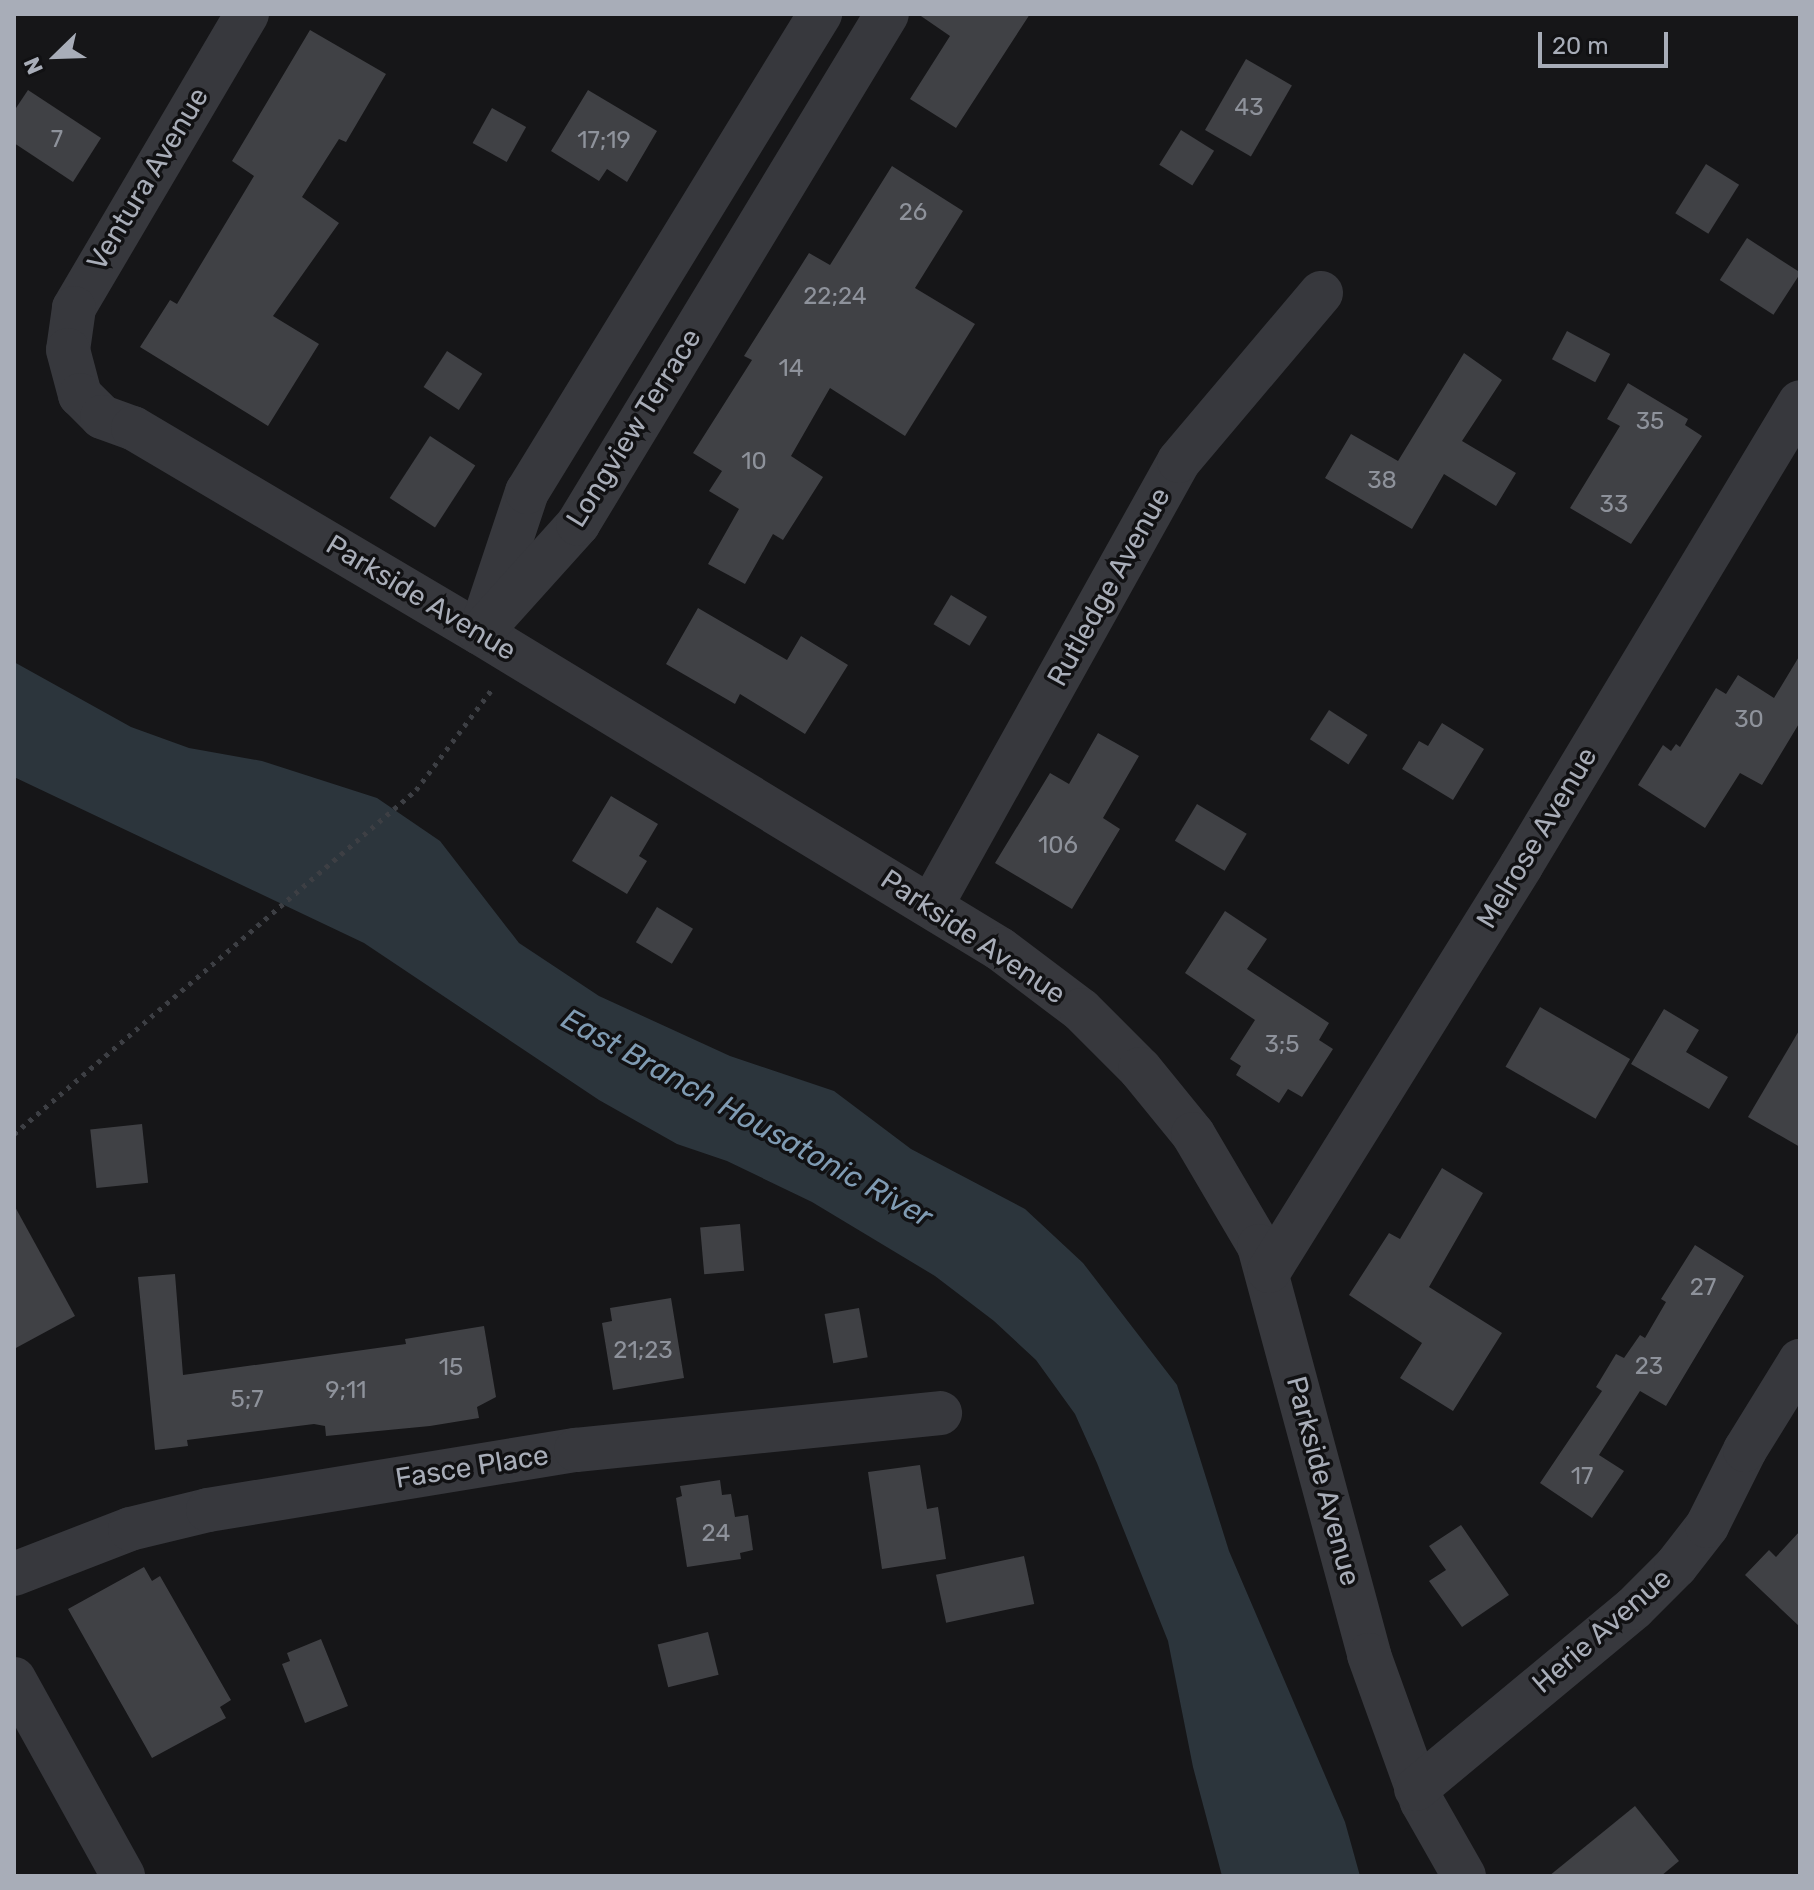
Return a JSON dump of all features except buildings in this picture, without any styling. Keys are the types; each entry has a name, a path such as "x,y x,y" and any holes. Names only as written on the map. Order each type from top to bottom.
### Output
{"street":[{"name":"Ventura Avenue","path":"68,350 70,320 95,265 247,14"},
{"name":"Longview Terrace","path":"480,633 527,492 820,14"},
{"name":"Longview Terrace","path":"480,633 578,524 887,14"},
{"name":"Rutledge Avenue","path":"931,906 1179,461 1321,293"},
{"name":"Parkside Avenue","path":"68,350 80,395 90,409 133,428 480,633 931,906 1053,987 1140,1069 1206,1153 1251,1228 1269,1271 1369,1655 1416,1789 1464,1876"},
{"name":"Melrose Avenue","path":"1269,1271 1521,866 1800,402"},
{"name":"Herie Avenue","path":"1416,1789 1634,1608 1676,1566 1707,1526 1745,1450 1800,1361"},
{"name":"Fasce Place","path":"14,1574 130,1529 208,1510 576,1450 940,1413"},
{"path":"14,1679 123,1876"}],"path":[{"path":"14,1134 231,953 416,790 517,655"}],"water":[{"name":"East Branch Housatonic River","path":"14,662 131,727 189,748 262,761 377,798 440,841 519,943 599,996 730,1056 834,1091 911,1149 1025,1209 1083,1263 1177,1385 1229,1551 1345,1822 1360,1876 1222,1876 1193,1767 1168,1641 1097,1463 1075,1414 1036,1360 994,1321 935,1276 812,1202 727,1161 677,1144 599,1100 364,943 14,777"}]}
